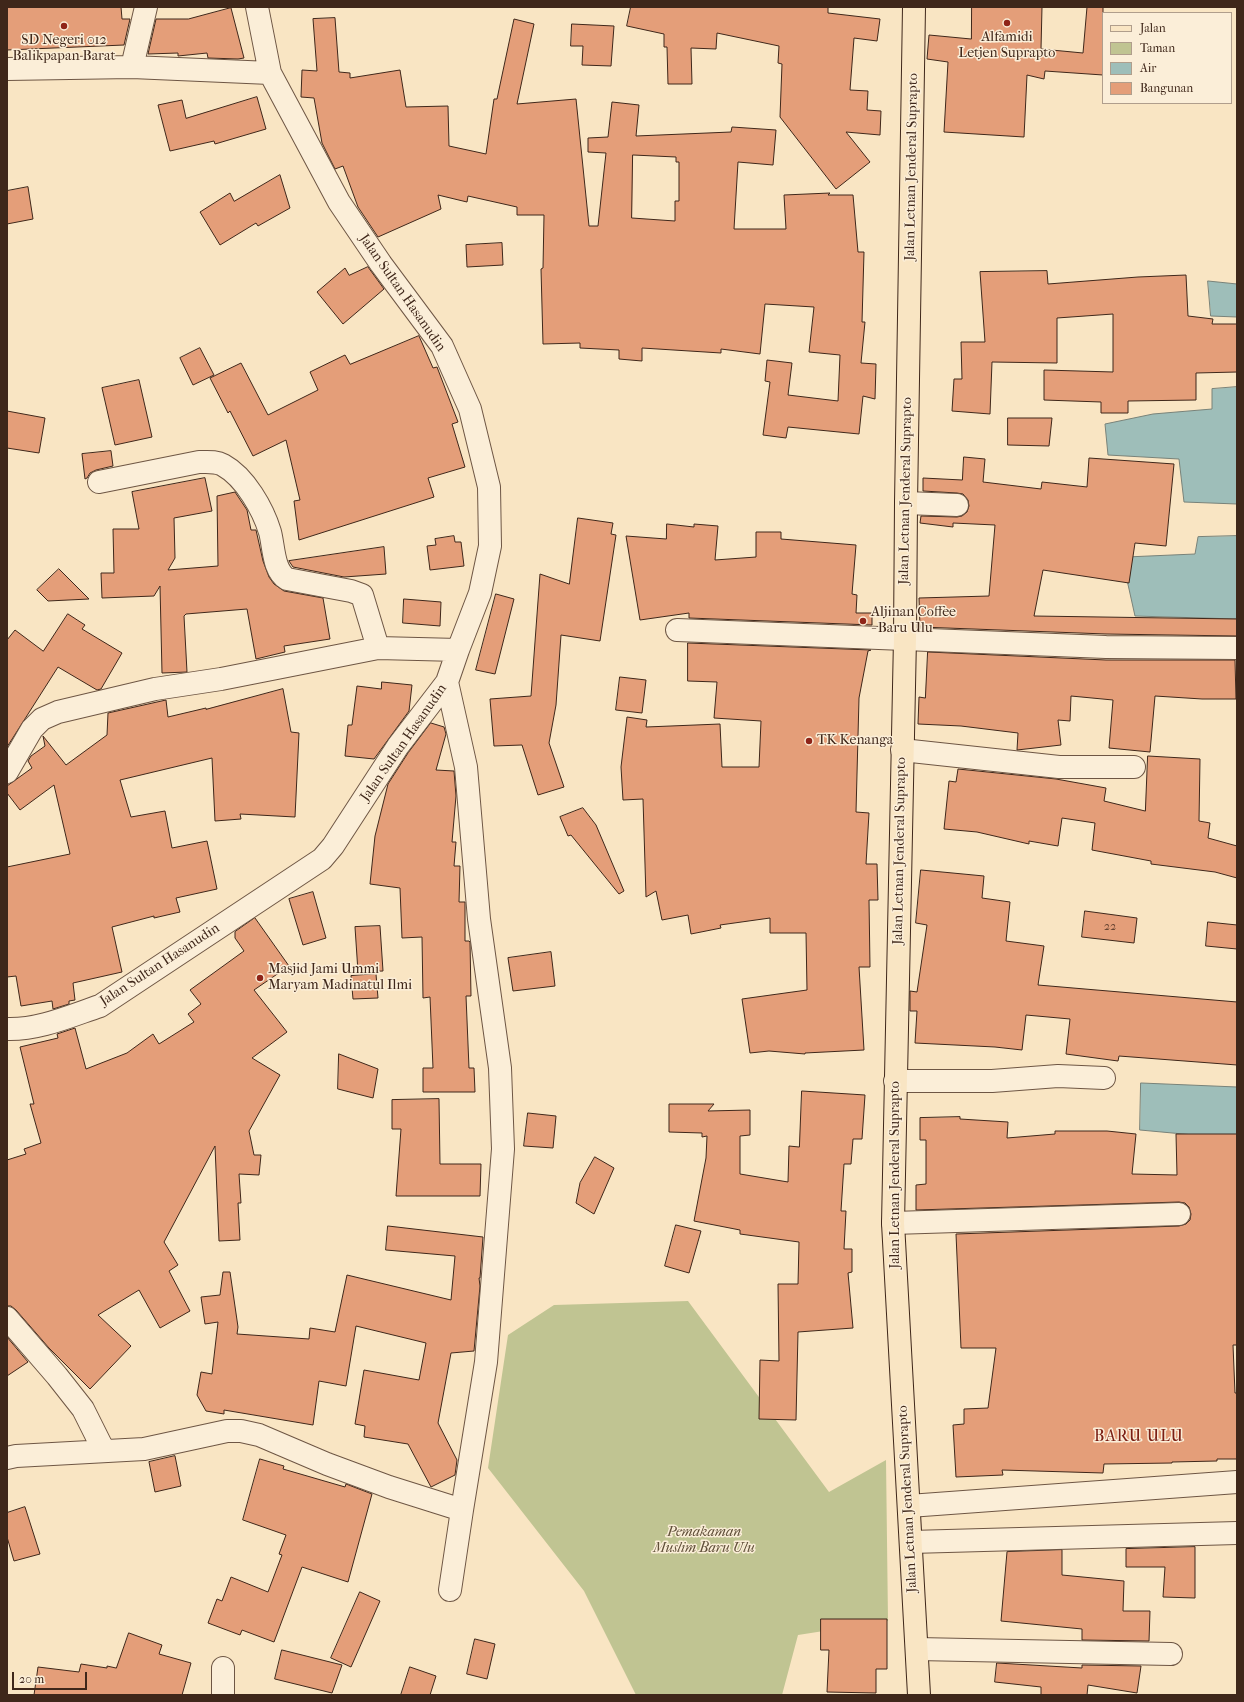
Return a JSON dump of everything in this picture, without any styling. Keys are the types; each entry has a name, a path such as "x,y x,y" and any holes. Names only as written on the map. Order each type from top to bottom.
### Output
{"main road":[{"name":"Jalan Letnan Jenderal Suprapto","path":"914,7 905,638 893,1223 919,1695"}],"street":[{"path":"132,67 146,7"},
{"name":"Jalan Sultan Hasanudin","path":"7,1029 21,1029 66,1018 100,1006 322,859 333,846 398,746 447,682 480,593 490,546 489,487 470,409 442,346 381,264 339,202 270,73 257,7"},
{"path":"7,69 132,67 270,73"},
{"path":"99,482 199,462 212,461 223,465 234,473 255,498 270,532 277,567 281,575 287,580 351,591 362,595 378,648"},
{"path":"906,503 957,505"},
{"path":"677,630 1106,647 1237,648"},
{"path":"7,772 32,729 42,719 58,712 155,689 221,679 378,648 458,650"},
{"path":"447,682 466,767 479,919 500,1068 502,1149 486,1362 450,1590"},
{"path":"902,750 1059,767 1134,766"},
{"path":"895,1081 992,1081 1058,1076 1104,1078"},
{"path":"893,1223 1180,1214"},
{"path":"7,1318 83,1409 104,1451"},
{"path":"7,1458 16,1456 144,1449 227,1431 241,1431 259,1435 327,1464 389,1487 462,1510"},
{"path":"909,1506 1237,1482"},
{"path":"911,1542 1237,1533"},
{"path":"917,1649 1171,1654"},
{"path":"223,1668 223,1695"}],"green space":[{"name":"Pemakaman Muslim Baru Ulu","path":"688,1301 829,1492 886,1460 888,1621 798,1635 782,1695 636,1695 584,1591 488,1468 508,1335 554,1305"}],"water":[{"path":"1208,281 1237,284 1237,317 1211,316"},
{"path":"1237,387 1237,504 1184,502 1179,459 1108,455 1105,424 1153,414 1212,409 1212,389"},
{"path":"1237,536 1237,619 1135,616 1125,571 1126,557 1195,554 1198,537"},
{"path":"1141,1083 1237,1087 1237,1139 1140,1130"}],"building":[{"name":"SD Negeri 012 Balikpapan Barat","path":"7,7 121,7 122,19 130,19 124,45 7,50"},
{"path":"631,7 828,7 828,13 880,19 877,41 854,38 850,90 868,91 867,110 881,111 880,135 846,132 870,162 836,189 780,117 782,64 778,63 779,46 717,33 716,49 691,48 692,84 668,84 667,47 664,47 664,34 627,26"},
{"path":"972,7 1042,7 1041,49 1083,53 1087,7 1103,7 1102,75 1045,71 1044,79 1027,75 1024,137 944,132 948,62 927,59 929,35 971,39"},
{"path":"231,8 244,58 208,58 207,53 178,56 178,53 148,54 156,19 188,19"},
{"path":"335,18 339,72 350,73 350,78 400,70 406,107 448,106 449,146 486,154 494,99 497,99 514,19 534,24 517,104 576,99 589,226 598,226 606,153 588,152 588,138 608,137 612,102 639,105 636,136 731,132 732,127 776,130 773,165 738,162 734,229 786,229 784,195 830,193 828,195 853,195 858,252 864,252 862,322 865,322 861,363 876,364 875,399 863,396 859,434 788,427 786,438 763,435 770,382 765,381 767,360 792,363 788,395 838,401 840,355 809,352 814,307 765,304 760,354 721,349 721,353 642,348 642,361 619,359 619,350 580,348 580,343 543,344 541,269 543,268 544,215 517,215 517,207 468,196 467,202 438,195 441,209 378,237 358,207 343,166 335,169 322,143 314,98 301,97 302,70 317,71 313,19","holes":["633,155 676,157 676,162 679,162 679,201 675,201 675,221 632,218"]},
{"path":"572,24 614,26 611,66 582,65 583,46 571,46"},
{"path":"257,97 266,129 215,144 214,141 170,151 158,105 182,100 186,118"},
{"path":"280,175 290,208 258,226 256,223 220,245 200,212 230,193 234,201"},
{"path":"28,187 33,219 7,224 7,191"},
{"path":"502,243 503,265 467,267 466,245"},
{"path":"368,267 384,289 343,324 317,292 345,268 349,275"},
{"path":"1047,271 1048,284 1186,275 1188,316 1213,319 1212,324 1237,324 1237,372 1196,373 1196,400 1128,401 1128,413 1101,413 1101,402 1044,400 1044,370 1113,372 1113,314 1057,318 1057,363 992,362 990,414 952,411 954,379 962,379 961,342 985,342 980,272"},
{"path":"419,336 433,368 437,367 458,422 452,424 465,467 428,478 434,497 299,540 294,501 300,500 286,440 253,456 230,411 228,413 210,378 241,363 268,415 318,390 310,372 345,355 350,364"},
{"path":"200,348 214,375 193,385 180,358"},
{"path":"139,380 152,437 115,445 102,388"},
{"path":"7,411 45,418 39,453 7,448"},
{"path":"1008,418 1052,418 1049,446 1008,445"},
{"path":"111,451 113,466 96,470 90,473 85,479 82,454"},
{"path":"964,457 985,459 983,482 1041,489 1042,482 1087,487 1089,458 1174,464 1166,546 1135,543 1129,583 1043,570 1034,616 1237,619 1237,636 1106,634 920,627 919,598 989,596 995,525 953,523 953,527 920,523 921,516 957,517 962,516 967,512 969,506 968,500 963,494 923,491 923,478 962,480"},
{"path":"205,478 212,511 174,518 175,558 168,570 218,566 217,496 235,492 247,510 251,530 256,530 263,561 269,577 274,584 284,591 323,598 330,639 284,646 285,652 256,659 247,609 186,614 184,616 187,672 162,673 160,586 154,596 102,598 101,573 114,573 113,529 139,529 132,492"},
{"path":"578,518 613,523 611,534 616,535 600,641 561,635 556,705 549,743 564,787 538,795 522,745 494,746 490,699 531,696 540,574 569,584"},
{"path":"667,524 694,527 694,524 718,526 715,560 756,557 756,532 781,532 781,539 856,545 852,594 857,595 856,613 872,613 872,625 689,618 689,613 640,620 626,536 666,539"},
{"path":"454,536 455,542 461,542 464,566 430,570 427,546 436,545 435,539"},
{"path":"384,547 386,574 344,577 293,567 289,561"},
{"path":"59,569 89,599 48,601 37,590"},
{"path":"496,594 514,599 495,674 476,670"},
{"path":"404,599 441,602 440,626 403,623"},
{"path":"68,614 85,625 82,629 122,653 101,689 97,690 58,667 7,747 7,640 15,630 43,651"},
{"path":"688,643 871,650 868,651 859,698 856,812 869,813 866,864 877,864 878,900 869,900 870,967 859,967 864,1050 805,1054 769,1051 750,1053 742,999 807,990 806,933 770,933 770,918 720,925 721,928 691,934 688,915 662,920 656,891 646,897 643,799 623,800 621,767 627,717 647,720 646,727 720,724 722,767 759,767 761,721 714,718 717,682 688,681"},
{"path":"928,652 1106,660 1235,660 1236,699 1202,699 1155,696 1150,752 1109,748 1113,700 1071,696 1070,721 1058,720 1061,745 1017,750 1018,733 961,726 918,724 919,697 925,698"},
{"path":"620,677 646,680 642,713 616,710"},
{"path":"382,682 412,685 409,711 374,759 345,756 348,725 352,725 357,686 381,689"},
{"path":"283,689 291,732 299,733 295,817 240,814 241,819 215,821 212,758 120,780 131,817 165,811 172,848 207,841 217,889 176,898 180,912 154,918 154,916 112,927 122,972 73,983 75,1000 69,1001 69,1004 53,1009 52,1001 21,1006 16,976 7,977 7,867 70,854 54,785 20,810 7,793 7,786 32,768 28,761 31,756 45,746 43,736 66,765 107,735 108,713 166,700 168,717 206,709"},
{"path":"431,723 444,727 446,734 436,770 454,771 456,796 452,842 456,842 454,866 460,866 459,902 465,902 465,941 470,942 471,996 466,996 469,1068 474,1068 475,1092 423,1092 423,1068 433,1068 430,997 423,998 422,937 402,938 400,888 370,884 375,836 388,784 408,753"},
{"path":"1148,756 1200,759 1199,821 1210,823 1208,838 1237,846 1237,878 1215,872 1151,864 1151,861 1092,850 1095,823 1062,818 1058,846 1029,841 1029,844 977,832 944,829 949,781 956,782 958,769 1056,779 1106,788 1104,801 1145,811"},
{"path":"583,808 596,825 624,891 619,894 571,835 568,836 560,817"},
{"path":"921,870 984,876 982,898 1010,902 1006,941 1044,946 1038,985 1237,1002 1237,1065 1119,1056 1118,1061 1066,1054 1070,1019 1026,1015 1022,1050 995,1047 915,1043 917,1011 910,1011 910,991 917,992 927,925 916,923"},
{"path":"313,892 326,938 303,945 289,899"},
{"path":"1085,911 1137,918 1134,943 1082,937"},
{"path":"255,918 289,966 254,990 287,1032 252,1058 280,1075 249,1131 254,1155 261,1155 259,1175 239,1174 241,1203 238,1203 240,1240 219,1241 215,1146 164,1242 178,1265 169,1271 190,1311 160,1328 139,1290 98,1315 131,1346 90,1389 49,1348 16,1310 11,1306 7,1306 7,1160 26,1154 24,1149 41,1143 30,1104 34,1104 20,1047 58,1038 57,1034 75,1028 86,1069 127,1053 153,1034 159,1044 194,1022 188,1014 201,1004 190,990 244,951 235,938 235,932"},
{"path":"1208,922 1237,925 1237,949 1206,946"},
{"path":"380,926 383,971 358,972 355,927"},
{"path":"551,952 555,986 513,991 508,958"},
{"path":"376,974 378,998 353,999 351,976"},
{"path":"339,1054 378,1069 373,1098 338,1089"},
{"path":"802,1091 865,1095 862,1139 853,1139 851,1164 844,1164 841,1211 846,1211 844,1249 852,1249 852,1272 848,1273 853,1328 798,1332 796,1420 759,1419 760,1360 779,1361 778,1284 798,1284 799,1242 740,1234 740,1230 694,1221 706,1158 707,1136 702,1137 702,1133 669,1132 669,1104 714,1104 708,1111 750,1110 750,1135 740,1136 740,1174 788,1182 789,1146 799,1147"},
{"path":"439,1099 440,1164 481,1164 480,1196 396,1196 401,1129 392,1129 392,1100"},
{"path":"528,1113 556,1116 553,1148 524,1146"},
{"path":"960,1117 960,1119 1008,1122 1007,1138 1055,1134 1055,1131 1107,1131 1136,1134 1132,1174 1177,1175 1176,1134 1237,1134 1237,1345 1233,1345 1235,1393 1237,1393 1237,1459 1217,1459 1217,1461 1172,1463 1104,1464 1103,1473 1002,1470 1003,1475 956,1477 953,1425 964,1424 964,1409 988,1408 996,1348 961,1348 956,1234 1179,1226 1186,1224 1190,1220 1191,1214 1189,1207 1185,1203 1179,1202 916,1210 916,1185 926,1184 926,1140 920,1140 920,1118"},
{"path":"595,1157 614,1168 594,1214 576,1203 580,1183"},
{"path":"676,1225 701,1231 689,1273 665,1266"},
{"path":"388,1226 483,1237 474,1351 451,1353 438,1423 457,1460 455,1475 431,1487 408,1444 364,1437 365,1426 355,1424 364,1370 419,1380 426,1343 356,1326 346,1386 319,1381 313,1425 224,1410 224,1414 206,1411 197,1395 201,1372 212,1374 218,1322 205,1324 201,1297 220,1295 223,1272 230,1272 238,1327 237,1334 309,1339 310,1328 335,1332 347,1275 451,1300 455,1256 386,1250"},
{"path":"7,1337 28,1362 7,1376"},
{"path":"175,1456 181,1486 155,1492 149,1462"},
{"path":"260,1459 284,1466 283,1469 345,1487 346,1484 372,1494 348,1582 302,1567 274,1642 242,1630 240,1635 208,1623 217,1599 222,1601 231,1577 268,1592 282,1555 279,1554 286,1535 243,1520"},
{"path":"25,1507 40,1554 14,1561 7,1537 7,1513"},
{"path":"1195,1547 1195,1598 1163,1597 1165,1567 1126,1567 1126,1549"},
{"path":"1062,1550 1062,1575 1124,1581 1123,1611 1150,1611 1149,1641 1082,1640 1082,1629 1001,1621 1007,1552"},
{"path":"360,1592 380,1601 351,1667 331,1658"},
{"path":"821,1619 887,1619 887,1669 876,1669 876,1693 827,1692 829,1650 821,1650"},
{"path":"129,1633 162,1645 159,1654 191,1663 182,1695 34,1695 38,1667 79,1672 81,1664 116,1668"},
{"path":"475,1639 495,1644 487,1679 467,1674"},
{"path":"282,1650 342,1665 332,1693 275,1679"},
{"path":"997,1663 1082,1668 1082,1665 1141,1666 1137,1693 1088,1685 1087,1695 1041,1695 1041,1687 995,1682"},
{"path":"410,1667 436,1676 430,1695 401,1695"}],"place":[{"name":"Alfamidi Letjen Suprapto","path":"1007,23"},
{"name":"SD Negeri 012 Balikpapan Barat","path":"64,26"},
{"name":"Aljinan Coffee - Baru Ulu","path":"863,621"},
{"name":"TK Kenanga","path":"809,741"},
{"name":"Masjid Jami Ummi Maryam Madinatul Ilmi","path":"260,978"}],"district":[{"name":"BARU ULU","path":"1139,1437"}]}
